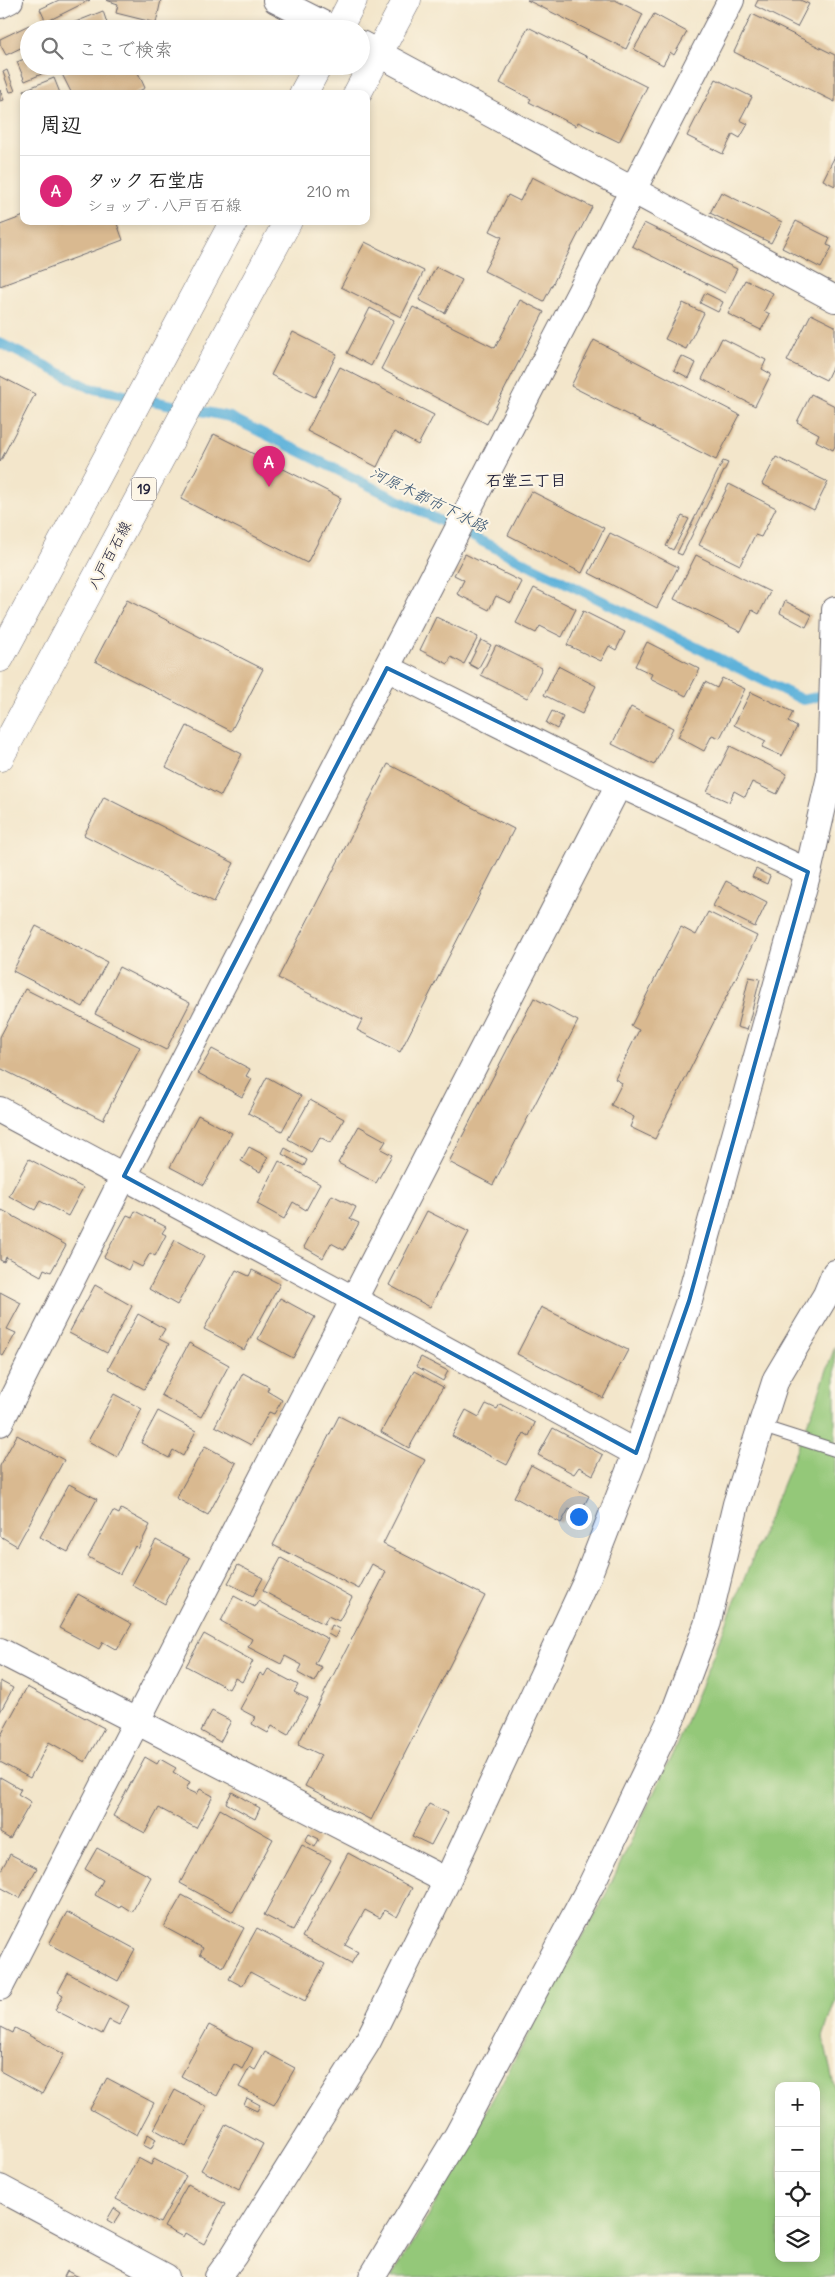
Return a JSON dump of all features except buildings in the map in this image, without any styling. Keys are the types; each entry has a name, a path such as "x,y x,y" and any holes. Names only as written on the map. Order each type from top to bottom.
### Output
{"main road":[{"path":"343,20 353,0"},
{"path":"370,49 407,0"},
{"path":"305,90 313,75"},
{"path":"358,90 362,75"},
{"path":"0,658 232,225"},
{"name":"八戸百石線","path":"0,757 286,225"}],"street":[{"path":"0,5 10,0"},
{"path":"276,0 315,20"},
{"path":"0,1423 124,1176 731,0"},
{"path":"370,49 835,300"},
{"path":"218,2277 234,2255 368,2041 447,1881 585,1584 636,1453 689,1301 808,872 830,776 835,610"},
{"path":"387,668 619,784 808,872"},
{"path":"0,1987 619,784"},
{"path":"0,1110 636,1453"},
{"path":"372,2277 457,2136 490,2076 592,1885 674,1714 707,1625 736,1504 776,1379 826,1295 835,1273"},
{"path":"0,1651 447,1881"},
{"path":"0,2188 166,2277"}],"lane":[{"path":"760,1426 835,1450"}],"highlighted area":[{"path":"387,668 808,872 689,1301 636,1453 124,1176"}],"green space":[{"path":"835,1346 835,2001 823,2037 835,2090 835,2277 391,2277 413,2243 603,1900 677,1744 816,1402"}],"waterway":[{"name":"河原木都市下水路","path":"0,343 90,388 230,417 803,700 831,691"}],"place":[{"name":"タック 石堂店","path":"269,487"}],"district":[{"name":"石堂三丁目","path":"526,480"}]}
